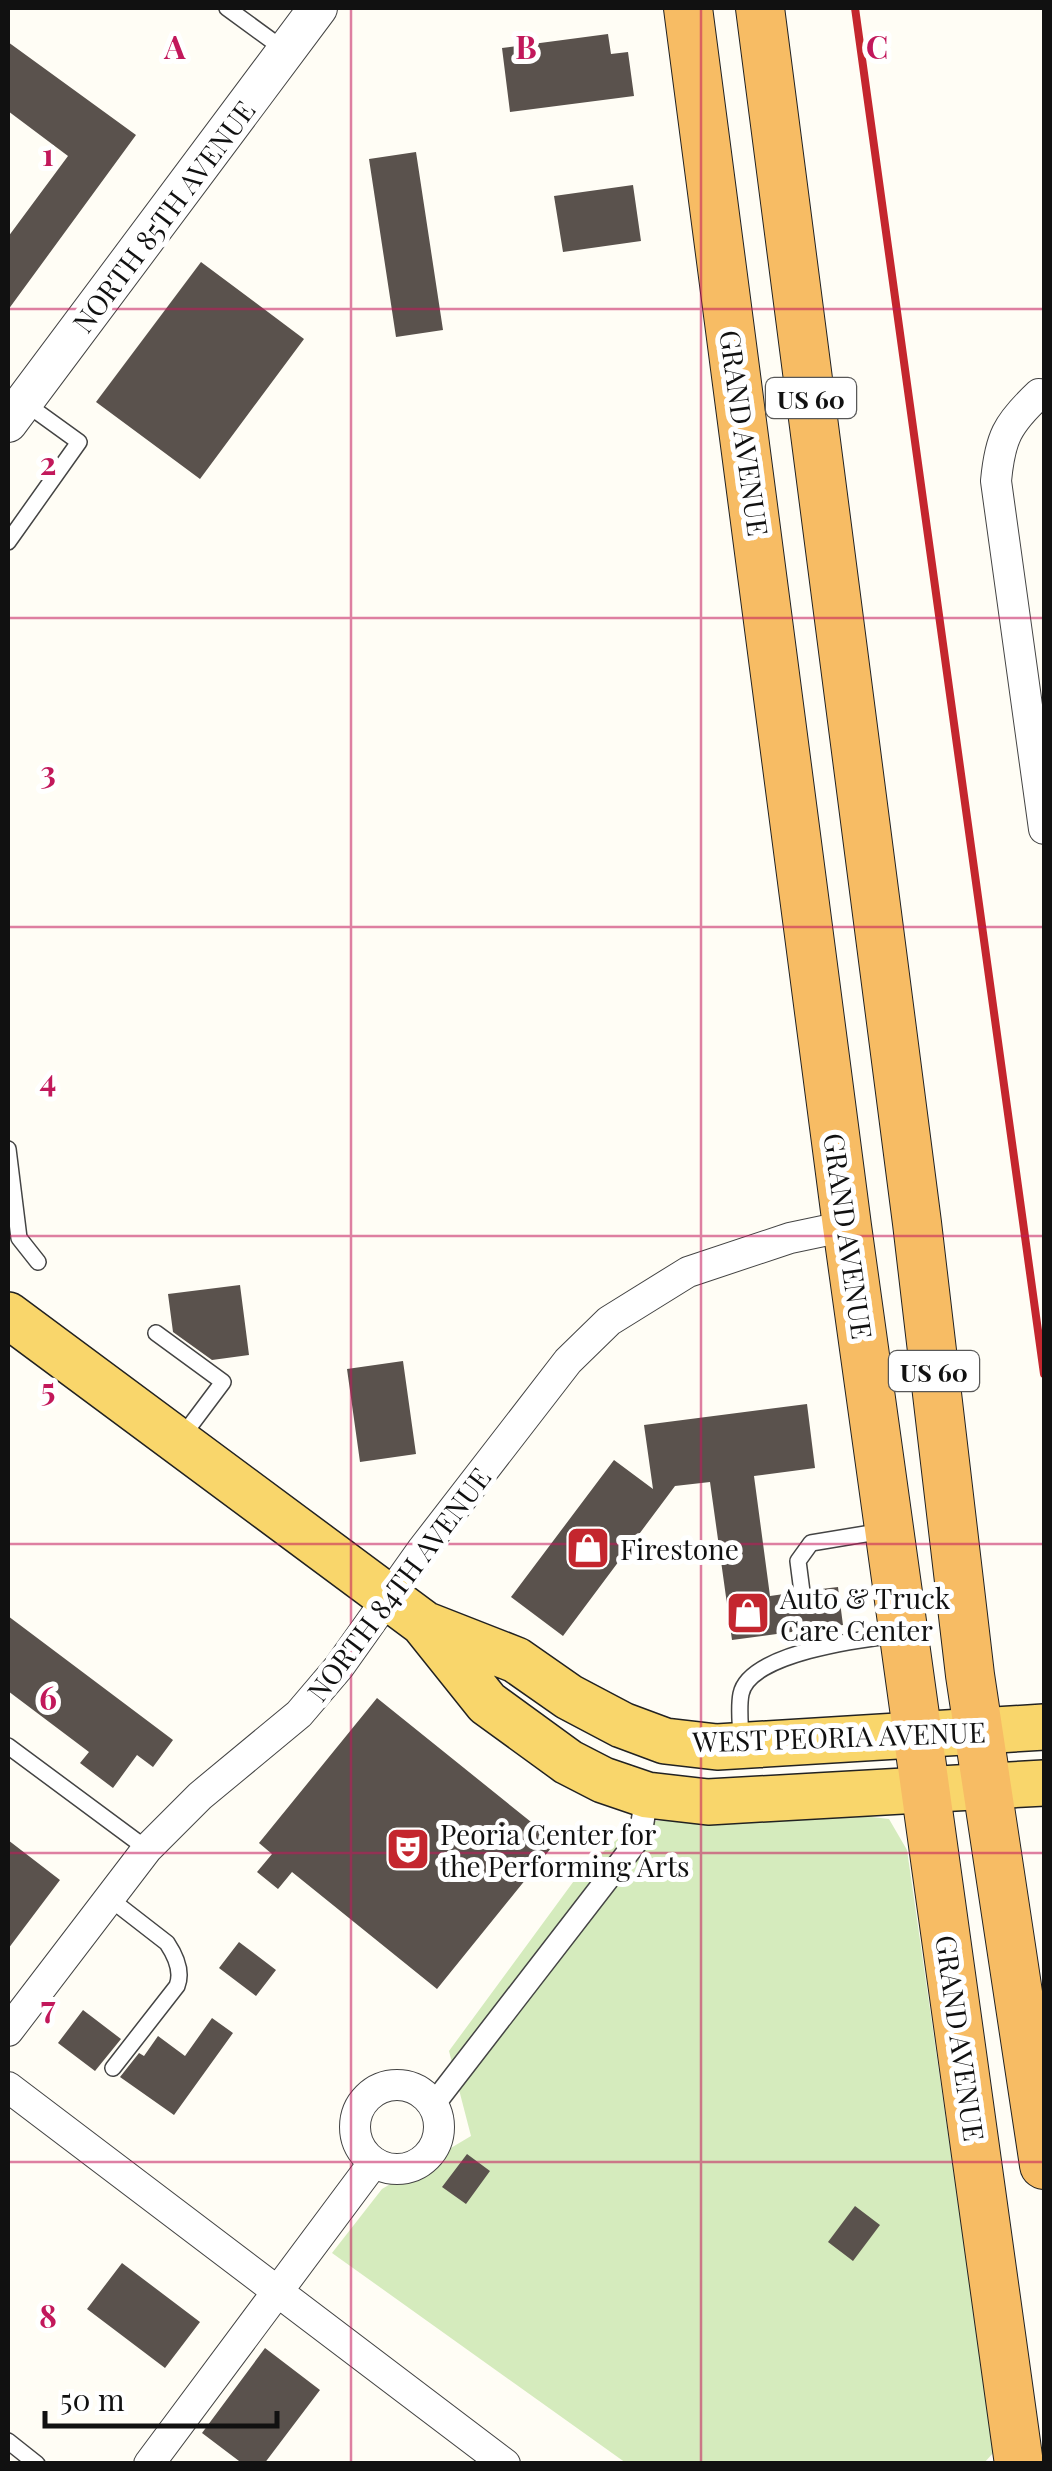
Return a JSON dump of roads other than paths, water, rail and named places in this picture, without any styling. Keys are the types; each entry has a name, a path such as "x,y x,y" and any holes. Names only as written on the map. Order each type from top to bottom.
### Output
{"highway":[{"name":"GRAND AVENUE","path":"688,8 847,1226 928,1787 1019,2464"},
{"name":"US 60","path":"760,8 862,789 985,1786 1044,2165"},
{"path":"790,801 862,789"}],"main road":[{"name":"WEST PEORIA AVENUE","path":"8,1315 406,1610 488,1703 568,1762 603,1780 647,1794 708,1802 1044,1783"},
{"name":"WEST PEORIA AVENUE","path":"406,1610 516,1660 569,1697 665,1742 716,1748 1044,1727"}],"street":[{"name":"NORTH 85TH AVENUE","path":"16,413 318,8"},
{"path":"1042,395 1014,417 999,445 996,481 1044,829"},
{"name":"NORTH 84TH AVENUE","path":"8,2032 147,1849 200,1796 299,1714 340,1667 406,1610 568,1361 609,1322 688,1272 790,1238 847,1226"},
{"path":"433,2105 640,1837 647,1794"},
{"path":"385,2086 412,2088 433,2105 439,2132 427,2157 401,2169 374,2162 364,2153 355,2128 357,2114 372,2092 385,2086"},
{"path":"8,2088 505,2464"},
{"path":"150,2464 374,2162"}],"lane":[{"path":"227,8 286,51"},
{"path":"8,542 80,442 16,413"},
{"path":"8,1149 19,1238 38,1262"},
{"path":"156,1333 222,1382 178,1441"},
{"path":"802,1592 798,1560 811,1543 890,1530"},
{"path":"806,1630 808,1648"},
{"path":"741,1746 741,1692 751,1676 808,1648 905,1634"},
{"path":"8,1746 147,1849"},
{"path":"110,1898 166,1942 181,1977 113,2068"},
{"path":"8,2442 37,2464"}],"railway":[{"path":"855,8 1044,1374"}],"place":[{"name":"Firestone","path":"588,1548"},
{"name":"Auto & Truck Care Center","path":"748,1613"},
{"name":"Peoria Center for the Performing Arts","path":"408,1849"}]}
